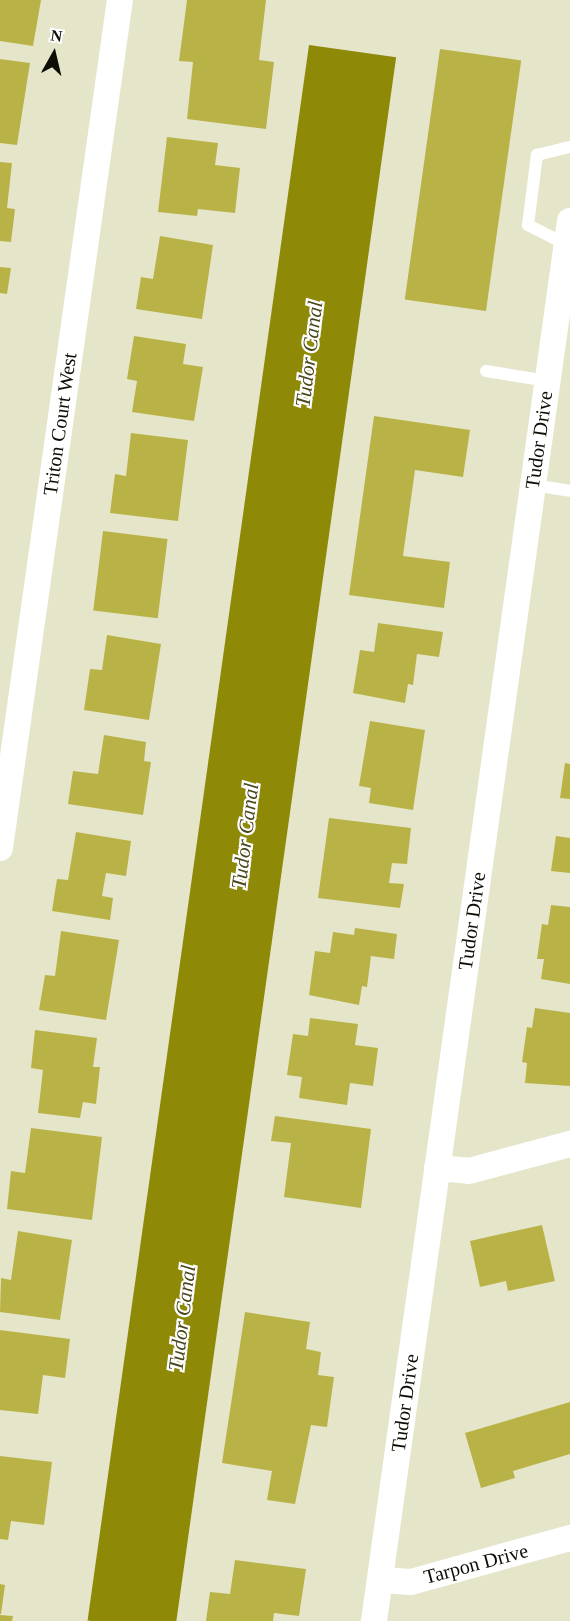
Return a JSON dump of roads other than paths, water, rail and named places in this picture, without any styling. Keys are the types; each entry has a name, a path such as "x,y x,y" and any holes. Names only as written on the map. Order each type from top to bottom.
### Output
{"street":[{"name":"Triton Court West","path":"0,848 120,0"},
{"name":"Tudor Drive","path":"374,1621 568,233"},
{"path":"437,1167 468,1171 570,1144"},
{"name":"Tarpon Drive","path":"381,1580 411,1582 570,1538"}],"lane":[{"path":"568,233 528,225 537,155 570,147"},
{"path":"486,371 548,381"},
{"path":"533,485 570,491"}],"water":[{"name":"Tudor Canal","path":"309,45 396,57 176,1621 88,1621"}]}
